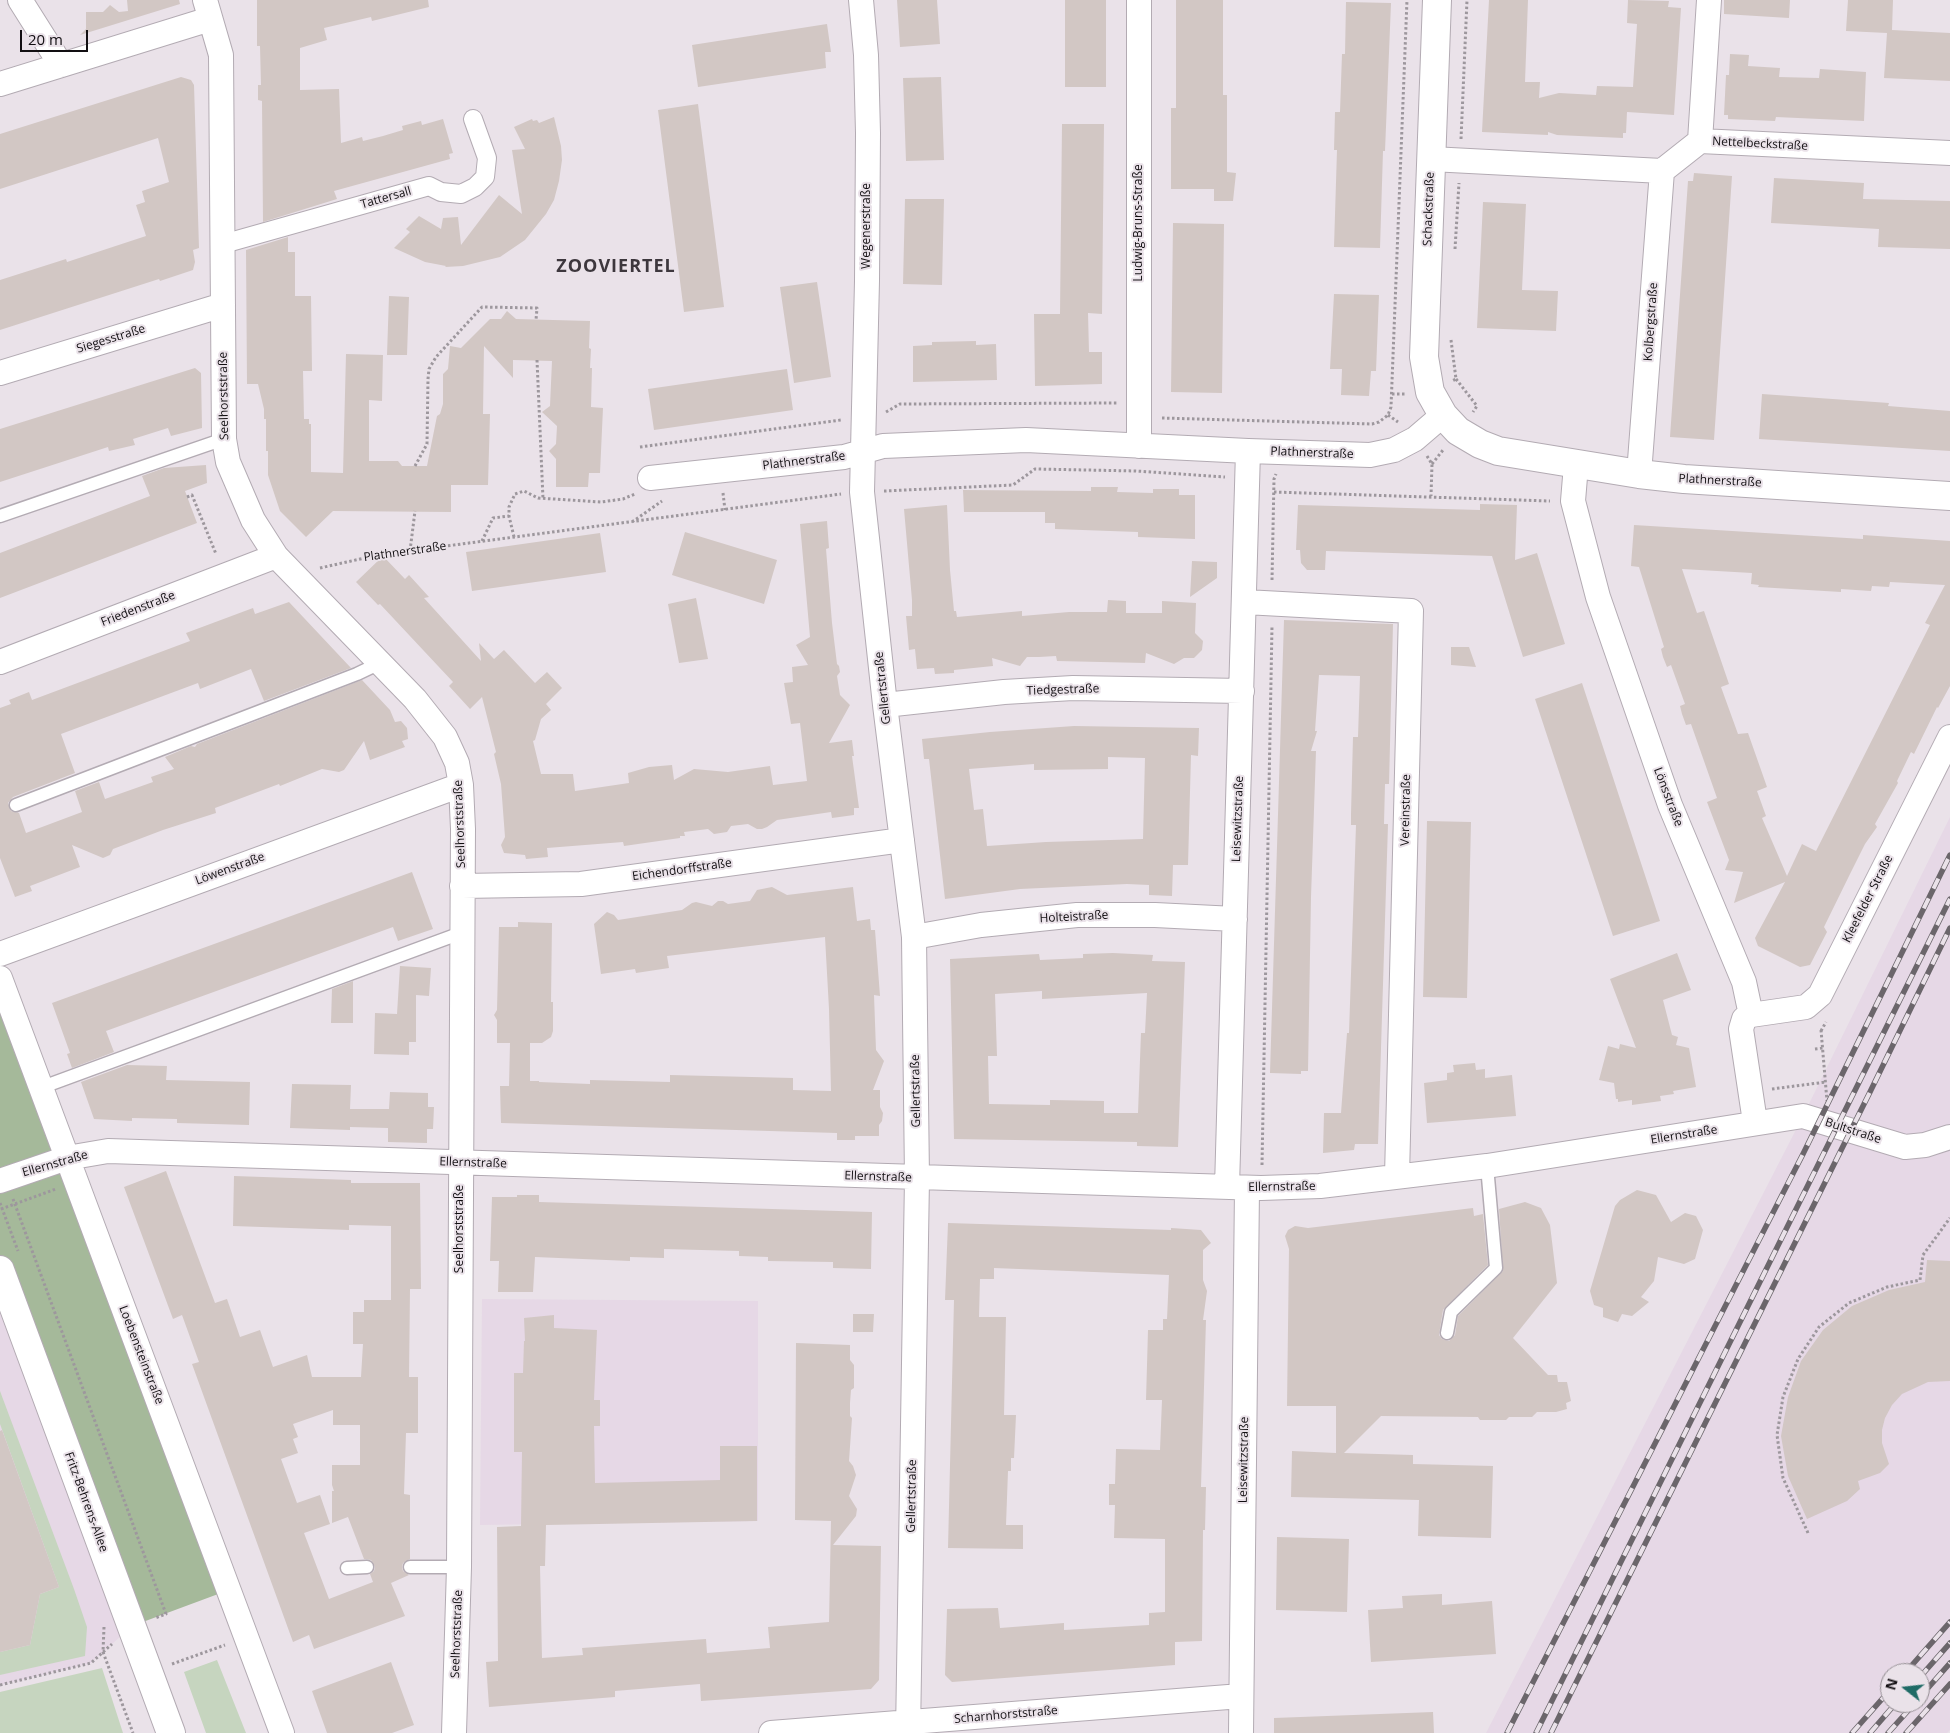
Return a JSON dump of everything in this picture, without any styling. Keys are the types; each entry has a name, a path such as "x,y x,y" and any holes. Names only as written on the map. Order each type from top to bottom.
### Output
{"street":[{"path":"20,0 62,65"},
{"name":"Wegenerstraße","path":"861,0 866,55 868,133 867,281 862,451"},
{"name":"Ludwig-Bruns-Straße","path":"1139,0 1140,446"},
{"name":"Schackstraße","path":"1437,0 1424,357 1430,392 1443,415"},
{"path":"1700,141 1709,0"},
{"path":"0,84 62,65 208,9"},
{"name":"Seelhorststraße","path":"208,9 221,55 224,244 222,305 224,439 228,462 253,520 276,556 415,699 445,737 457,762 461,784 463,829 459,1567 454,1733"},
{"name":"Tattersall","path":"224,244 429,186 441,192 461,194 475,188 485,177 486,158 473,119"},
{"name":"Nettelbeckstraße","path":"1662,171 1700,141 1950,153"},
{"path":"1431,159 1662,171"},
{"name":"Kolbergstraße","path":"1639,474 1662,171"},
{"name":"Siegesstraße","path":"0,373 222,305"},
{"name":"Plathnerstraße","path":"650,478 844,457 883,446 1026,440 1248,452 1370,455 1394,450 1415,439 1443,415 1458,431 1480,444 1498,451 1576,465 1684,479 1950,496"},
{"name":"Gellertstraße","path":"862,451 862,492 885,705 914,937 916,1178 909,1728"},
{"name":"Leisewitzstraße","path":"1241,1733 1245,1188 1235,919 1248,452"},
{"name":"Lönsstraße","path":"1576,465 1573,501 1598,597 1670,805 1744,982 1751,1015"},
{"name":"Friedenstraße","path":"0,662 276,556"},
{"name":"Vereinstraße","path":"1245,602 1411,611 1397,1176"},
{"name":"Tiedgestraße","path":"885,705 1004,692 1073,688 1242,691"},
{"name":"Kleefelder Straße","path":"1818,997 1950,737"},
{"name":"Löwenstraße","path":"0,954 461,784"},
{"name":"Eichendorffstraße","path":"462,886 581,884 902,840"},
{"name":"Holteistraße","path":"914,937 981,925 1077,915 1155,915 1235,919"},
{"name":"Loebensteinstraße","path":"0,978 282,1733"},
{"path":"1755,1122 1741,1029 1744,1019 1751,1015 1806,1007 1818,997"},
{"name":"Bultstraße","path":"1755,1122 1803,1116 1906,1147 1925,1145 1950,1137"},
{"name":"Ellernstraße","path":"3,1180 70,1167 108,1151 1245,1188 1320,1186 1487,1166 1711,1131 1755,1122"},
{"name":"Fritz-Behrens-Allee","path":"0,1270 142,1623 171,1733"},
{"name":"Scharnhorststraße","path":"771,1733 909,1728 1241,1696"}],"lane":[{"path":"0,516 224,439"},
{"path":"16,805 357,674 380,663"},
{"path":"40,1088 461,933"},
{"path":"1447,1333 1451,1312 1496,1268 1487,1166"},
{"path":"410,1567 459,1567"},
{"path":"347,1568 367,1568"}],"path":[{"path":"640,447 879,416 900,404 1140,410 1372,424 1380,422 1388,415 1391,407 1407,0"},
{"path":"416,466 427,444 429,368 436,357 482,307 537,308 536,320"},
{"path":"537,360 543,499"},
{"path":"1245,1188 1272,604 1274,479 1284,453"},
{"name":"Plathnerstraße","path":"300,580 312,571 378,555 862,492 1013,485 1035,469 1136,471 1225,477"},
{"path":"514,537 509,516 509,506 515,494 524,491 543,499 600,502 623,499 642,491 650,478"},
{"path":"1274,492 1573,501"},
{"path":"187,497 192,495 224,576"},
{"path":"410,551 415,511"},
{"path":"482,542 492,518 509,516"},
{"path":"1818,997 1829,1123"},
{"path":"1815,1049 1823,1048"},
{"path":"1751,1091 1793,1084 1826,1082"},
{"path":"0,1209 62,1186 70,1167"},
{"path":"0,1684 91,1663 142,1623 166,1614 15,1205 3,1180"},
{"path":"1808,1533 1784,1478 1777,1436 1784,1396 1798,1360 1819,1327 1849,1303 1887,1287 1920,1280 1923,1255 1950,1218"},
{"path":"104,1626 103,1652 133,1733"},
{"path":"169,1665 213,1650"}],"shaded area":[{"path":"1950,817 1950,1730 1947,1733 1486,1733 1803,1116"},
{"path":"0,1270 132,1626 91,1663 0,1685"},
{"path":"482,1299 758,1301 758,1521 480,1525"}],"green space":[{"path":"0,978 229,1590 132,1626 0,1270"},
{"path":"0,1391 87,1627 85,1656 0,1675 0,1652 30,1645 40,1594 59,1587 0,1424"},
{"path":"217,1660 246,1733 206,1733 184,1672"},
{"path":"102,1668 123,1733 0,1733 0,1692"}],"building":[{"path":"127,0 179,0 180,4 80,35 86,29 86,12 103,12 110,5 119,12 128,11"},
{"path":"257,0 428,0 429,7 372,21 371,17 324,28 327,40 300,48 300,90 339,89 341,143 362,137 363,141 383,136 403,130 402,126 421,121 422,125 443,119 453,153 449,154 450,159 334,191 337,199 263,222 262,101 258,100 258,85 261,85 260,46 257,46"},
{"path":"897,0 937,0 940,44 900,47"},
{"path":"1065,0 1106,0 1106,87 1065,87"},
{"path":"1176,0 1223,0 1223,95 1227,95 1227,172 1236,173 1233,201 1214,201 1214,189 1171,189 1171,108 1176,108"},
{"path":"1489,0 1528,0 1525,82 1540,82 1539,98 1559,93 1596,95 1597,86 1633,87 1637,24 1627,23 1628,0 1669,1 1668,7 1681,8 1674,115 1627,112 1626,133 1623,133 1623,138 1557,135 1548,132 1548,135 1482,132"},
{"path":"1724,0 1790,0 1789,18 1724,14"},
{"path":"1848,0 1893,0 1892,30 1950,33 1950,81 1884,78 1887,33 1846,31"},
{"path":"1346,2 1391,3 1380,248 1334,247 1337,150 1334,150 1335,112 1340,112 1342,54 1345,54"},
{"path":"827,24 831,52 825,52 826,68 698,87 692,45"},
{"path":"1730,54 1749,55 1748,66 1780,68 1779,77 1819,78 1820,69 1866,72 1864,121 1776,117 1775,121 1728,119 1728,115 1724,115 1726,75 1729,75"},
{"path":"181,77 191,80 194,85 199,248 193,250 195,262 193,270 0,330 0,280 66,259 67,262 146,236 136,205 145,202 142,191 169,182 158,138 0,189 0,134"},
{"path":"941,77 944,160 906,161 903,78"},
{"path":"698,104 724,307 684,312 658,110"},
{"path":"554,117 561,146 562,160 559,181 554,200 546,214 525,240 500,257 463,266 445,267 425,262 394,248 410,232 406,229 419,216 441,229 443,218 458,217 461,245 499,195 522,214 512,150 525,149 514,127 532,119 533,121 537,120 539,123"},
{"path":"1062,124 1104,124 1102,314 1088,313 1089,352 1102,352 1102,384 1035,386 1034,314 1060,314"},
{"path":"1694,173 1732,176 1714,440 1670,437 1688,181 1693,181"},
{"path":"1774,178 1864,183 1863,199 1950,201 1950,249 1878,247 1879,229 1771,223"},
{"path":"905,199 944,199 942,285 903,284"},
{"path":"1483,202 1526,204 1522,290 1558,291 1556,331 1477,328"},
{"path":"1173,223 1224,224 1222,393 1171,392"},
{"path":"288,237 288,252 295,252 295,296 311,296 312,371 303,371 304,419 309,419 309,424 311,424 311,472 343,473 346,354 383,355 382,401 369,400 369,461 398,461 402,466 427,466 437,416 440,414 443,404 443,374 448,369 450,346 461,348 490,319 501,319 507,311 516,319 590,321 591,407 603,408 600,473 589,473 588,487 556,487 556,459 549,451 556,444 557,426 542,412 550,406 552,361 513,360 513,378 484,346 483,414 490,414 488,485 451,485 451,512 333,511 306,537 280,511 268,475 266,419 264,419 264,409 258,384 247,384 246,250"},
{"path":"817,282 831,377 794,383 780,287"},
{"path":"1334,294 1379,295 1376,371 1371,371 1369,396 1341,395 1342,369 1330,369"},
{"path":"389,296 409,297 407,355 387,355"},
{"path":"976,341 976,345 996,344 997,380 913,382 913,346 932,345 932,342"},
{"path":"195,368 201,373 202,428 171,436 168,428 133,439 135,445 109,451 108,447 0,482 0,429"},
{"path":"787,369 793,410 654,430 648,389"},
{"path":"1762,394 1889,403 1888,406 1950,411 1950,451 1759,439"},
{"path":"206,465 207,483 185,491 197,523 0,598 0,553 150,496 142,476 164,468"},
{"path":"1091,487 1118,487 1117,492 1153,493 1153,489 1179,489 1179,495 1195,495 1195,539 1138,537 1138,532 1055,529 1055,523 1045,523 1045,512 964,512 963,490 1091,491"},
{"path":"1480,504 1517,505 1515,560 1537,553 1565,644 1523,657 1492,556 1326,551 1325,570 1307,570 1301,563 1300,550 1296,550 1298,505 1480,510"},
{"path":"947,505 950,570 954,611 956,611 957,617 1022,611 1022,616 1069,612 1107,612 1108,600 1126,601 1126,613 1162,613 1162,601 1196,603 1195,633 1203,641 1202,650 1194,658 1184,658 1174,664 1146,653 1145,663 1057,661 1056,656 1027,657 1020,666 992,658 993,666 954,670 954,673 935,674 934,668 917,669 915,649 909,650 906,616 912,616 912,600 904,509"},
{"path":"827,521 829,548 826,549 832,623 837,664 840,672 837,676 840,695 850,705 829,743 852,740 854,756 852,756 859,808 854,808 854,815 832,818 831,812 777,820 762,829 757,829 748,824 731,826 727,832 714,834 708,829 684,832 685,836 680,836 680,838 624,846 623,842 547,848 548,857 526,859 525,855 504,853 501,845 505,837 501,784 494,754 496,752 482,697 470,709 449,686 453,682 380,604 378,605 356,582 383,556 405,579 409,575 429,597 424,598 481,661 479,643 494,659 504,650 535,683 547,672 562,688 546,704 551,710 541,719 535,740 533,741 541,774 573,774 575,791 629,783 628,773 649,767 672,765 674,780 694,769 728,772 770,766 773,785 807,781 800,723 791,724 784,683 793,682 792,667 808,665 796,645 810,637 800,524"},
{"path":"1634,525 1863,539 1863,535 1950,541 1950,686 1937,707 1914,754 1911,752 1897,781 1898,783 1875,824 1877,827 1865,844 1824,927 1827,932 1810,965 1800,967 1758,946 1755,938 1785,882 1734,903 1743,872 1725,870 1729,860 1707,802 1717,798 1691,724 1686,725 1682,714 1680,706 1685,704 1671,665 1667,667 1663,657 1661,649 1664,647 1639,567 1631,566","holes":["1682,569 1752,573 1751,584 1759,585 1758,587 1841,592 1841,589 1871,591 1872,586 1889,587 1890,582 1945,585 1925,623 1930,625 1816,851 1802,844 1787,876 1762,818 1766,816 1757,791 1767,787 1748,733 1738,734 1721,687 1729,684 1704,611 1697,613"]},
{"path":"685,532 777,560 764,604 672,575"},
{"path":"600,533 606,572 472,591 466,552"},
{"path":"1192,561 1217,562 1217,578 1190,597"},
{"path":"696,598 708,659 679,663 668,604"},
{"path":"289,602 351,668 264,701 251,669 200,689 198,683 61,734 75,773 13,797 8,803 11,811 19,813 26,833 82,812 75,791 99,782 105,799 153,782 151,777 174,769 165,757 191,746 195,747 197,744 362,680 390,710 395,722 401,721 407,728 408,739 402,741 405,747 370,760 364,741 344,770 339,772 322,769 280,786 279,784 215,808 216,813 113,849 110,855 103,858 72,845 80,867 30,886 32,891 15,897 0,858 0,708 11,704 9,700 29,692 32,700 190,641 186,633 253,608 255,614"},
{"path":"1284,620 1393,624 1389,784 1385,784 1384,824 1388,824 1378,1144 1355,1144 1354,1150 1323,1153 1324,1113 1341,1113 1347,1033 1349,1033 1356,825 1351,825 1353,737 1358,737 1360,676 1319,675 1315,731 1317,731 1311,751 1316,751 1308,1071 1301,1071 1301,1074 1270,1073"},
{"path":"1451,647 1469,647 1476,667 1451,665"},
{"path":"1582,683 1660,921 1613,936 1535,699"},
{"path":"1074,726 1199,728 1198,756 1191,755 1188,865 1173,865 1172,896 1149,895 1149,885 1127,884 1020,889 945,899 929,759 924,759 922,739","holes":["1108,757 1145,758 1143,839 987,846 983,809 974,810 969,769 1034,764 1034,770 1108,769"]},
{"path":"1427,821 1471,822 1467,998 1423,997"},
{"path":"412,872 433,929 398,941 393,927 106,1031 114,1052 72,1068 67,1054 70,1053 52,1003"},
{"path":"772,887 787,895 853,887 857,921 870,919 871,930 875,930 880,996 874,995 876,1050 884,1061 873,1090 880,1090 880,1107 883,1113 882,1121 879,1125 879,1136 855,1136 855,1140 837,1140 837,1133 501,1123 500,1086 509,1086 510,1043 497,1043 497,1020 494,1015 497,1010 499,927 518,927 518,922 552,923 551,1002 553,1002 553,1031 551,1037 542,1043 530,1043 530,1081 590,1084 590,1080 670,1082 670,1075 793,1078 793,1090 831,1091 825,937 667,956 669,968 636,973 635,969 601,974 594,924 607,912 614,915 618,920 682,910 696,902 712,906 718,901 728,904 750,901 757,890"},
{"path":"1677,953 1691,990 1663,1000 1672,1035 1678,1037 1676,1045 1689,1048 1696,1087 1673,1091 1674,1094 1660,1096 1661,1101 1632,1105 1632,1100 1618,1102 1614,1083 1599,1080 1608,1046 1619,1049 1620,1044 1636,1048 1610,979"},
{"path":"1039,954 1040,960 1083,958 1083,954 1153,955 1152,961 1185,962 1178,1147 1137,1146 1137,1142 954,1139 950,959","holes":["1042,991 1042,999 1147,993 1145,1033 1141,1033 1138,1113 1104,1113 1104,1101 1050,1100 1050,1105 989,1104 988,1056 997,1056 995,994"]},
{"path":"400,966 431,968 429,996 416,995 416,1042 409,1042 409,1055 374,1054 375,1013 397,1014"},
{"path":"353,981 353,1023 331,1023 332,989"},
{"path":"1475,1063 1476,1070 1485,1069 1485,1078 1512,1075 1516,1116 1427,1123 1424,1083 1447,1080 1447,1073 1454,1072 1453,1065"},
{"path":"127,1065 167,1066 166,1080 250,1082 249,1125 177,1123 177,1119 132,1118 132,1121 94,1119 81,1082"},
{"path":"292,1084 351,1085 350,1109 389,1109 390,1092 428,1093 428,1107 434,1107 433,1129 427,1129 427,1143 388,1142 388,1128 350,1127 350,1130 290,1128"},
{"path":"166,1171 215,1303 227,1299 240,1337 260,1330 273,1367 307,1355 312,1377 361,1377 363,1344 353,1344 353,1312 364,1312 364,1300 391,1300 391,1226 349,1225 349,1230 233,1226 234,1176 351,1180 351,1183 420,1183 421,1289 410,1289 409,1377 418,1377 418,1433 406,1433 404,1494 410,1495 410,1559 403,1563 402,1567 403,1571 409,1575 391,1583 405,1616 314,1649 309,1635 293,1642 192,1364 199,1362 182,1315 173,1319 124,1187","holes":["333,1410 333,1425 360,1425 360,1465 332,1465 332,1485 334,1491 332,1491 332,1523 348,1517 364,1559 371,1560 375,1567 374,1571 370,1574 373,1582 329,1599 304,1533 330,1524 320,1495 297,1503 281,1459 298,1453 293,1439 298,1437 293,1424"]},
{"path":"1637,1190 1656,1195 1671,1222 1685,1213 1696,1216 1703,1230 1695,1259 1684,1264 1658,1257 1654,1281 1641,1297 1649,1302 1632,1316 1622,1314 1618,1322 1603,1317 1603,1308 1594,1305 1590,1291 1615,1206 1620,1200"},
{"path":"517,1195 539,1195 539,1202 872,1212 871,1269 833,1268 833,1262 768,1261 768,1257 739,1256 739,1251 664,1249 664,1258 630,1257 630,1261 535,1257 533,1292 498,1292 499,1261 490,1261 492,1197 517,1197"},
{"path":"1525,1202 1541,1208 1550,1225 1557,1283 1513,1338 1548,1375 1557,1375 1558,1382 1567,1382 1571,1401 1566,1403 1567,1409 1556,1412 1537,1412 1532,1417 1509,1417 1506,1420 1480,1420 1478,1417 1381,1416 1344,1453 1413,1455 1413,1464 1493,1466 1491,1538 1418,1536 1419,1500 1291,1497 1292,1451 1336,1453 1336,1406 1287,1406 1289,1249 1285,1236 1288,1230 1295,1226 1308,1228 1473,1208 1474,1216 1483,1214 1488,1265 1443,1310 1439,1335 1442,1339 1449,1341 1455,1335 1458,1316 1503,1271 1499,1209"},
{"path":"948,1223 1201,1230 1211,1243 1203,1250 1203,1280 1207,1291 1203,1320 1206,1320 1201,1487 1206,1487 1205,1530 1203,1530 1202,1641 1175,1642 1175,1665 952,1682 945,1675 947,1609 998,1608 1000,1628 1064,1623 1064,1630 1149,1625 1149,1613 1165,1612 1165,1539 1114,1538 1115,1505 1109,1505 1109,1484 1115,1484 1116,1449 1160,1450 1162,1400 1146,1400 1148,1330 1163,1330 1163,1319 1167,1319 1169,1275 994,1268 994,1279 980,1279 979,1317 1006,1317 1004,1415 1016,1415 1014,1458 1011,1458 1011,1471 1008,1471 1006,1525 1023,1525 1023,1549 948,1548 954,1300 945,1300"},
{"path":"1927,1260 1950,1261 1950,1381 1928,1382 1902,1394 1892,1405 1885,1418 1882,1430 1882,1443 1889,1464 1880,1473 1858,1481 1860,1489 1847,1501 1807,1519 1788,1476 1781,1436 1788,1397 1801,1361 1823,1330 1852,1306 1889,1290 1925,1282"},
{"path":"853,1314 874,1314 873,1332 853,1332"},
{"path":"554,1315 554,1328 597,1330 594,1400 600,1400 600,1426 594,1426 595,1483 720,1480 720,1446 757,1446 757,1521 546,1525 545,1566 540,1566 542,1658 583,1655 582,1648 706,1639 707,1653 770,1648 768,1627 829,1622 831,1521 795,1520 796,1343 850,1345 850,1360 854,1365 854,1388 851,1390 850,1403 850,1416 852,1418 849,1461 856,1475 849,1496 857,1509 856,1516 833,1545 881,1546 879,1680 871,1689 701,1701 700,1684 615,1691 615,1697 489,1707 486,1662 498,1661 497,1527 521,1526 522,1452 514,1452 514,1373 523,1373 524,1318"},
{"path":"2,1430 59,1587 40,1594 30,1645 0,1652 0,1431"},
{"path":"1277,1537 1349,1539 1347,1612 1276,1610"},
{"path":"1442,1594 1442,1605 1492,1601 1496,1654 1371,1662 1368,1610 1403,1608 1402,1596"},
{"path":"391,1662 414,1725 392,1733 327,1733 312,1691"},
{"path":"1433,1712 1434,1733 1274,1733 1274,1718"}],"railway":[{"path":"1507,1733 1803,1154 1950,855"},
{"path":"1536,1733 1950,899"},
{"path":"1551,1733 1950,928"},
{"path":"1914,1663 1950,1622"},
{"path":"1930,1666 1950,1643"},
{"path":"1930,1686 1950,1663"},
{"path":"1906,1733 1950,1684"},
{"path":"1852,1733 1880,1701"},
{"path":"1870,1733 1887,1713"},
{"path":"1888,1733 1906,1713"}],"district":[{"name":"ZOOVIERTEL","path":"616,267"}]}
